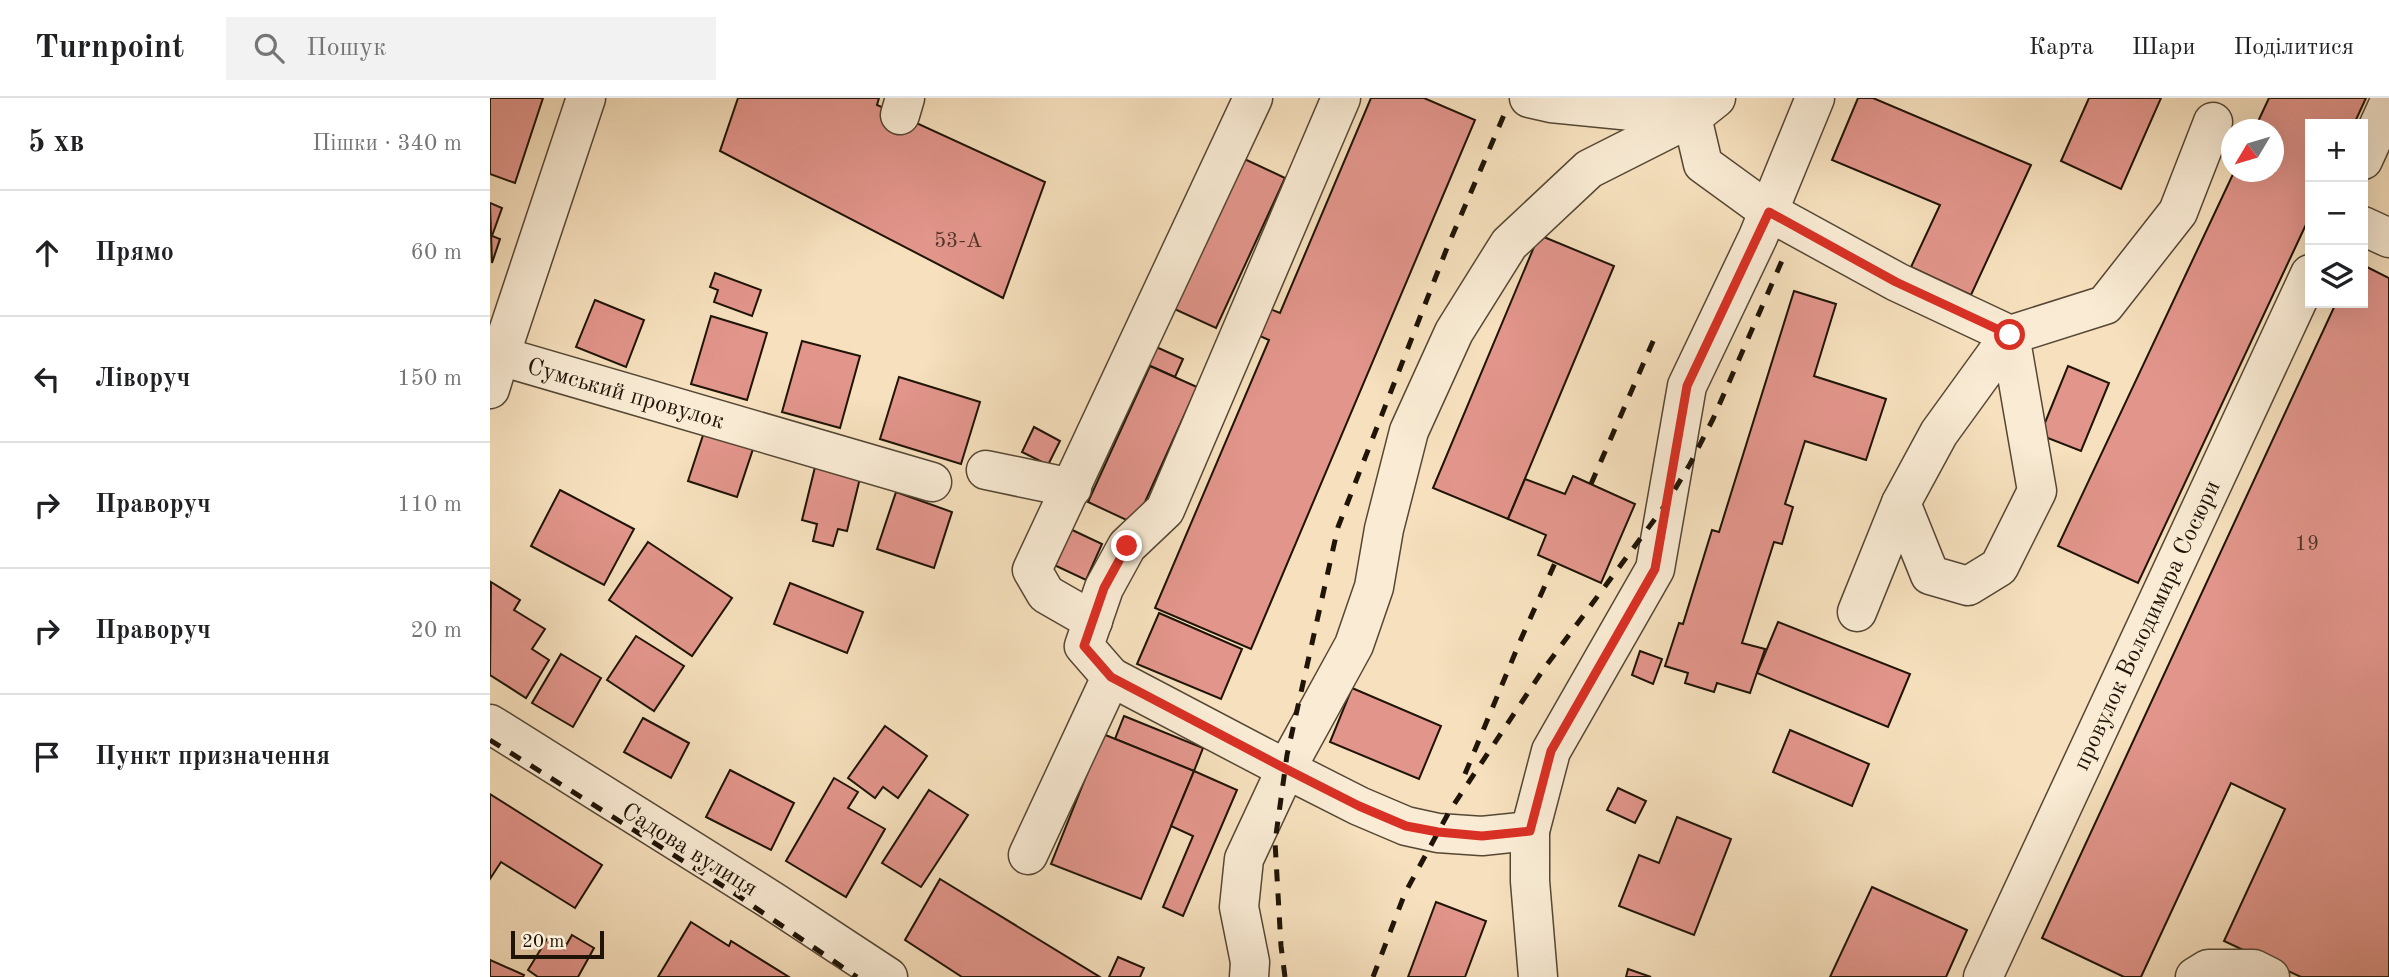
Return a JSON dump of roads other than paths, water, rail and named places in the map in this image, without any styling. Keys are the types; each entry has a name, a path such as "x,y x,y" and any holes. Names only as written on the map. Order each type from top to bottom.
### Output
{"street":[{"name":"Сумський провулок","path":"586,98 495,373 932,482"},
{"path":"1093,621 1046,594 1032,570 1253,98"},
{"path":"1340,98 1164,510 1127,546 1104,588 1084,646 1111,677 1359,806 1406,826 1482,836 1530,831"},
{"path":"1529,98 1550,103 1704,107"},
{"path":"1538,977 1530,880 1530,831 1551,751 1655,569 1687,386 1769,212 1815,98"},
{"path":"2368,149 2389,103"},
{"path":"1704,107 1703,164 1769,212 1896,282 2010,335"},
{"path":"1249,977 1251,962 1238,907 1244,859 1286,769 1354,645 1374,587 1384,529 1409,431 1454,332 1508,244 1589,169 1704,107"},
{"path":"1857,612 1901,503 1939,433 2010,335 2105,306 2178,212 2213,122"},
{"path":"2368,228 2389,239"},
{"name":"провулок Володимира Сосюри","path":"1983,977 2305,285"},
{"path":"1901,503 1930,575 1968,586 1999,567 2037,491 2010,335"},
{"path":"986,470 1072,488"},
{"path":"1028,855 1111,677"},
{"name":"Садова вулиця","path":"490,724 774,902 888,977"},
{"path":"2195,977 2208,969 2254,969 2270,977"}],"railway":[{"path":"1285,977 1275,842 1287,755 1338,527 1447,248 1504,115"},
{"path":"1373,977 1405,893 1449,812 1543,670 1666,504 1690,464 1713,419 1784,256"},
{"path":"1591,484 1654,339"},
{"path":"1465,774 1555,563"},
{"path":"490,740 731,891 857,977"}]}
